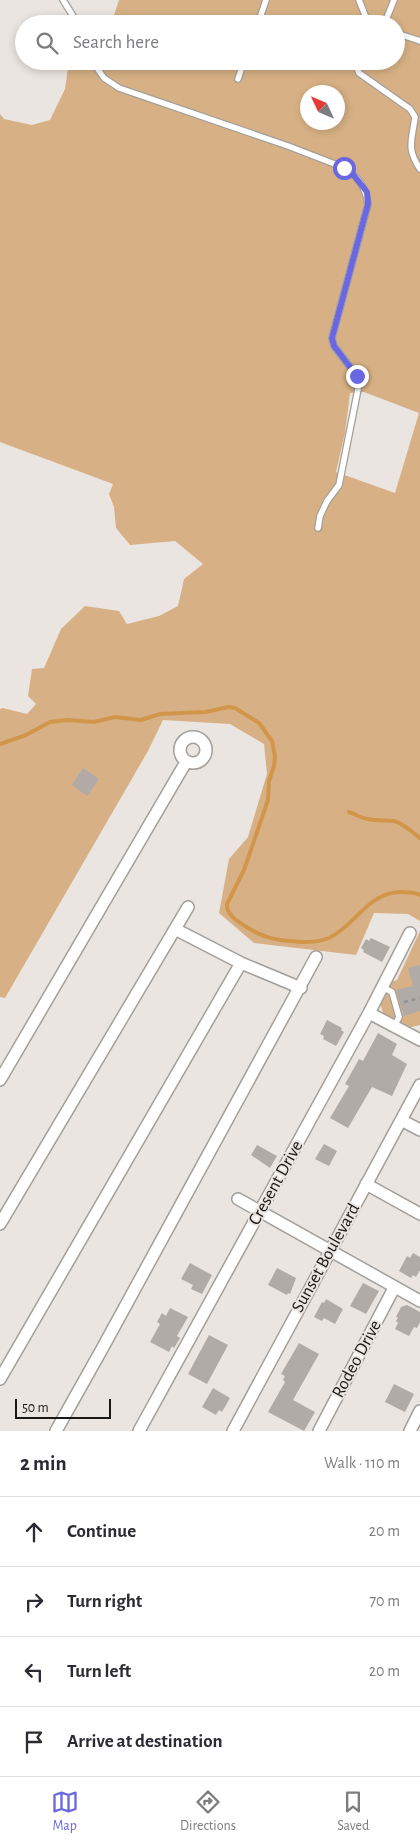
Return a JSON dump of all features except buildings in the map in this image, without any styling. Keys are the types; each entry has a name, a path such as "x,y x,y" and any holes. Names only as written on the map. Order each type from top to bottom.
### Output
{"street":[{"path":"0,1080 186,762"},
{"path":"0,1224 188,907"},
{"path":"175,929 242,963 301,988"},
{"name":"Cresent Drive","path":"139,1431 369,1013 410,933"},
{"path":"56,1431 301,988 316,957"},
{"path":"0,1379 242,963"},
{"path":"369,1013 420,1040"},
{"name":"Sunset Boulevard","path":"233,1431 420,1085"},
{"path":"401,1120 420,1130"},
{"path":"366,1184 420,1214"},
{"path":"238,1199 261,1210 394,1288 420,1301"},
{"name":"Rodeo Drive","path":"319,1431 394,1288"},
{"path":"410,1431 420,1411"}],"lane":[{"path":"63,0 72,15"},
{"path":"261,15 266,0"},
{"path":"359,0 365,15"},
{"path":"388,15 394,0"},
{"path":"405,36 420,42"},
{"path":"98,70 104,78 119,88 288,146 344,168 352,173 367,192 368,204 332,338 334,346 357,376 358,389 339,485 327,501 320,516 318,528"},
{"path":"238,79 241,70"},
{"path":"358,70 359,73 410,109 415,117 411,151 412,157 420,169"},
{"path":"382,987 392,992 399,1017 394,1027"}],"path":[{"path":"395,1004 420,998"}],"shaded area":[{"path":"119,0 420,0 420,921 408,914 374,913 356,955 254,943 219,913 229,859 248,837 267,774 264,744 230,724 163,720 148,751 5,998 0,997 0,709 3,708 27,714 36,704 28,696 32,669 44,668 61,629 85,606 119,611 127,624 159,616 178,606 184,579 203,564 175,541 130,545 116,528 114,507 109,494 113,484 0,442 0,114 4,119 32,125 50,120 65,89 68,70 405,70 405,15 114,15","holes":["364,392 419,413 395,493 336,472 345,433 350,393"]},
{"path":"420,931 420,1025 407,1028 384,1016 380,1003 391,982 397,980"}],"waterway":[{"path":"0,744 26,735 50,722 67,720 94,722 115,717 141,720 160,714 206,712 228,707 235,708 259,723 272,741 275,757 269,781 268,800 244,870 227,904 228,911 233,917 267,937 296,942 315,942 329,938 338,932 380,897 390,893 401,892 420,895"},
{"path":"349,812 362,818 397,822 420,838"}],"route":[{"path":"344,168 352,173 367,192 368,204 332,338 334,346 347,366 357,376"}]}
